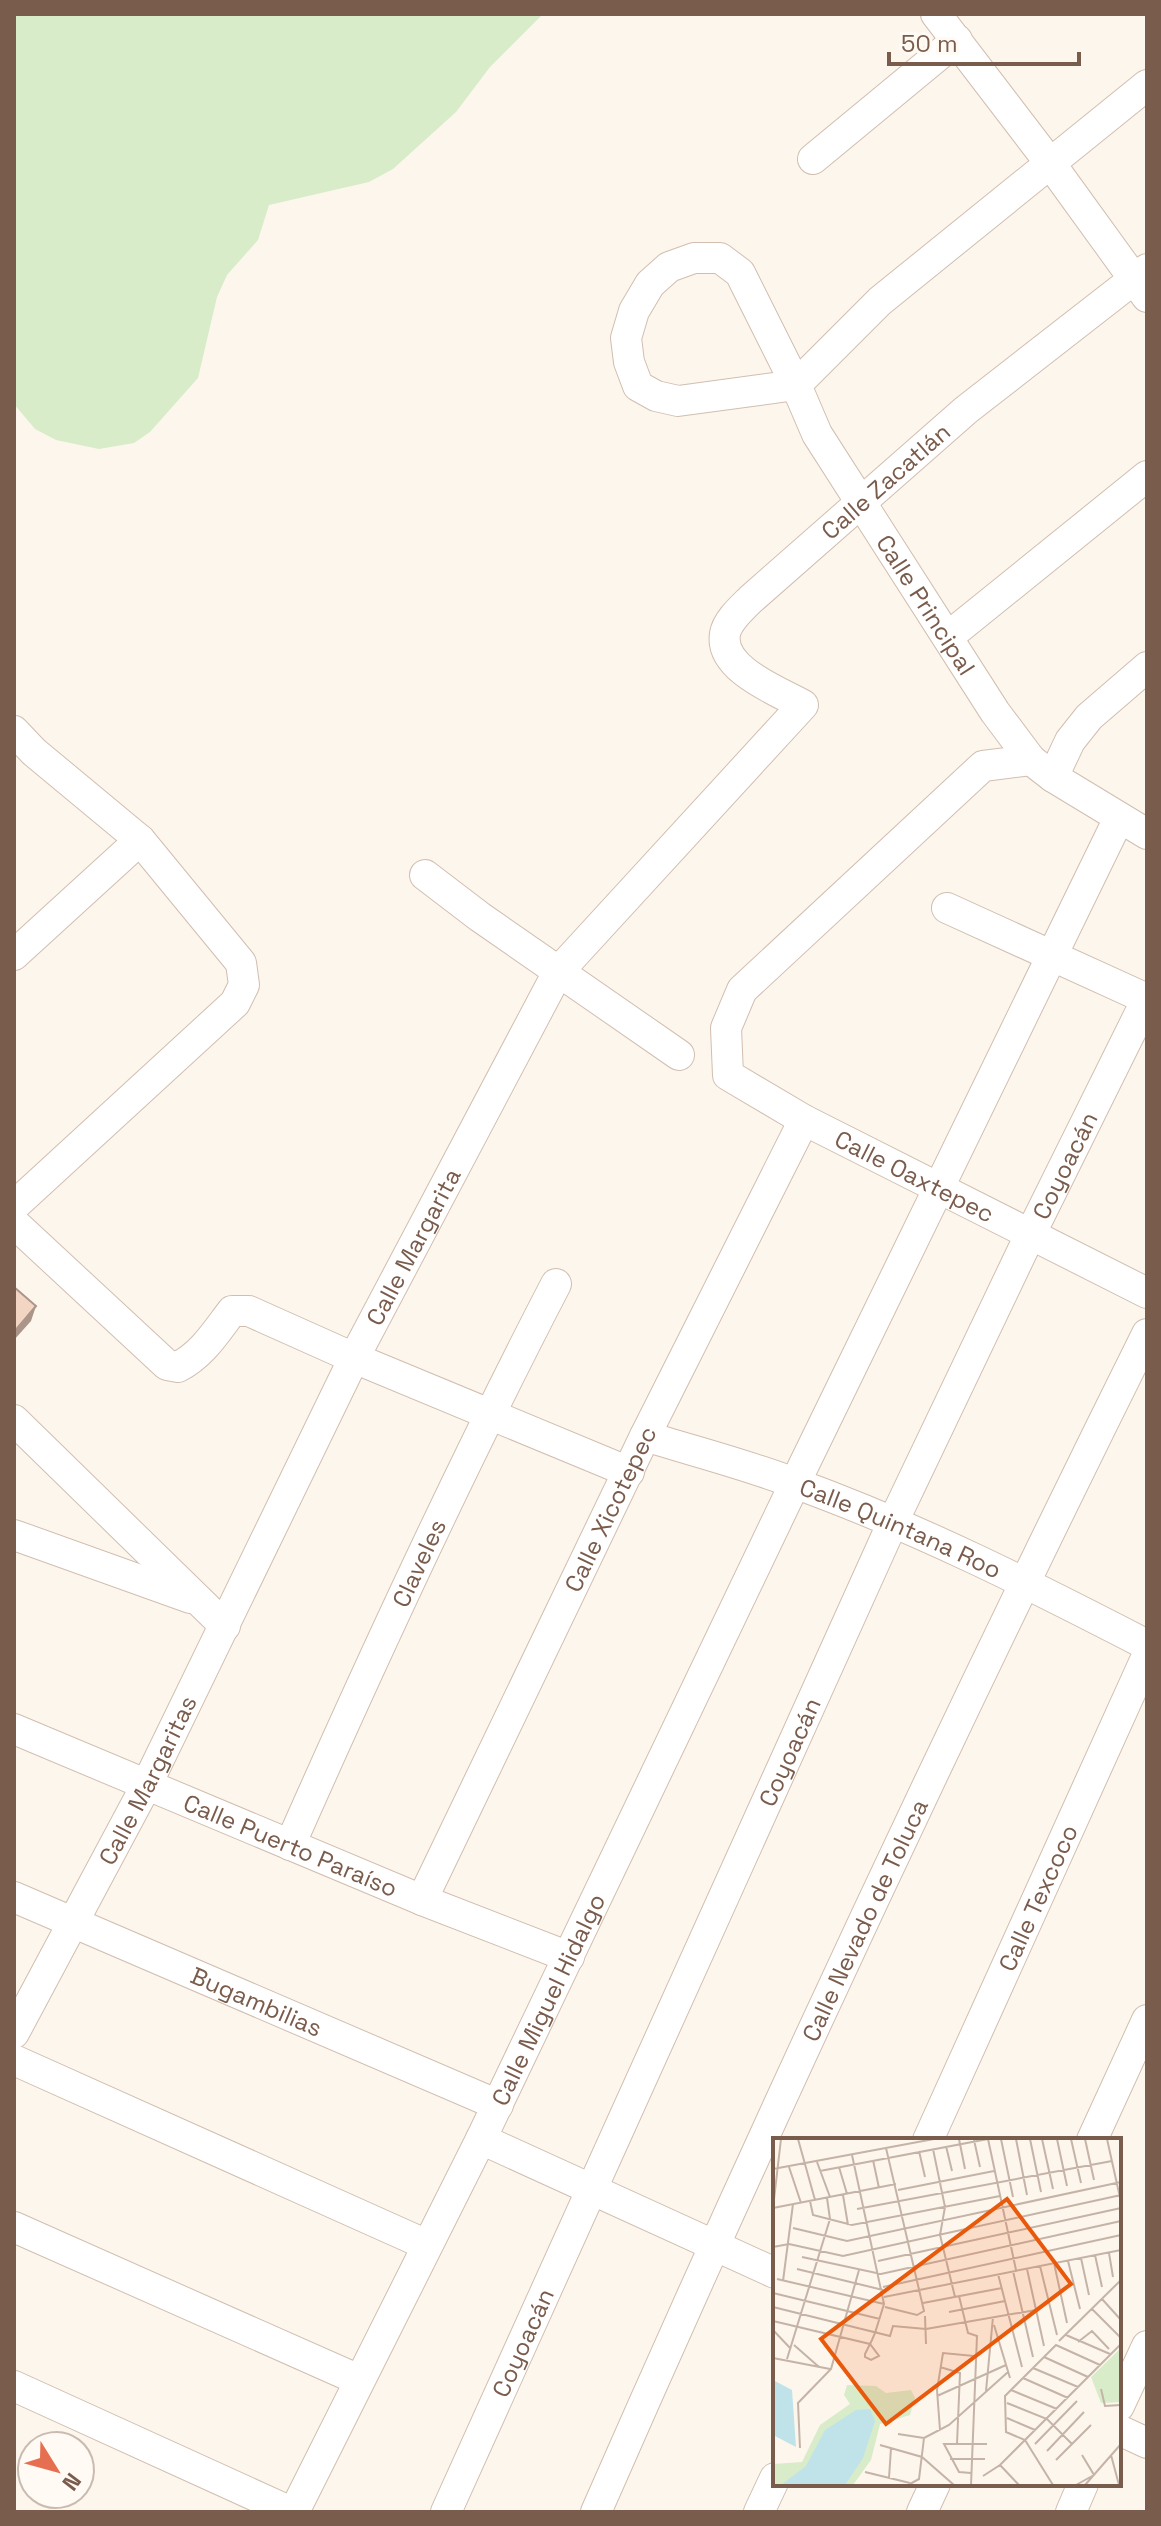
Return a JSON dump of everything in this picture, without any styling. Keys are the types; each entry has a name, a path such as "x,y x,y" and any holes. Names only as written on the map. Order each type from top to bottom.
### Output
{"street":[{"path":"936,14 1142,282"},
{"path":"813,159 957,40"},
{"path":"796,385 880,301 1147,85"},
{"name":"Calle Principal","path":"796,385 678,401 656,396 638,386 629,362 626,338 634,311 650,284 669,267 694,258 720,258 740,273 796,385 817,434 995,712 1042,768 1147,834"},
{"name":"Calle Zacatlán","path":"803,705 736,666 727,654 725,633 734,617 966,410 1142,282"},
{"path":"949,636 1147,476"},
{"path":"1042,768 1089,717 1147,667"},
{"name":"Calle Margarita","path":"275,1525 354,1358 558,972 803,705"},
{"path":"14,731 34,752 140,840 241,963 244,985 235,1003 14,1206"},
{"name":"Calle Oaxtepec","path":"1042,768 983,766 742,990 726,1028 728,1075 804,1120 1147,1293"},
{"path":"938,1186 1119,818"},
{"path":"14,955 140,840"},
{"path":"425,875 679,1055"},
{"path":"947,908 1147,999"},
{"name":"Coyoacán","path":"446,2512 893,1522 1147,999"},
{"name":"Calle Xicotepec","path":"422,1900 645,1436 804,1120"},
{"name":"Calle Miguel Hidalgo","path":"292,2512 498,2105 938,1186"},
{"path":"14,1223 167,1365 178,1367 208,1344 232,1311 249,1311 629,1472"},
{"name":"Claveles","path":"290,1845 368,1668 488,1414 556,1284"},
{"name":"Calle Nevado de Toluca","path":"596,2512 713,2244 1024,1581 1147,1334"},
{"path":"14,1420 225,1626"},
{"name":"Calle Quintana Roo","path":"645,1436 795,1483 893,1522 1024,1581 1147,1645"},
{"name":"Calle Margaritas","path":"14,2033 147,1784 275,1525"},
{"path":"14,1535 199,1602"},
{"name":"Calle Texcoco","path":"929,2138 1147,1656"},
{"name":"Calle Puerto Paraíso","path":"14,1729 422,1900 569,1957"},
{"name":"Bugambilias","path":"14,1897 498,2105"},
{"path":"1093,2138 1147,2020"},
{"path":"14,2060 427,2245"},
{"path":"481,2139 773,2272"},
{"path":"14,2227 359,2380"},
{"path":"1121,2402 1147,2346"},
{"path":"14,2386 292,2512"},
{"path":"1121,2431 1147,2443"},
{"path":"759,2512 773,2482"},
{"path":"922,2512 934,2486"},
{"path":"1071,2512 1082,2486"}],"green space":[{"path":"16,14 543,14 490,67 456,112 393,169 369,182 269,205 258,240 227,275 217,297 198,378 150,432 134,443 99,449 56,440 35,429 14,404"}],"building":[{"path":"14,1287 36,1306 14,1332"}]}
